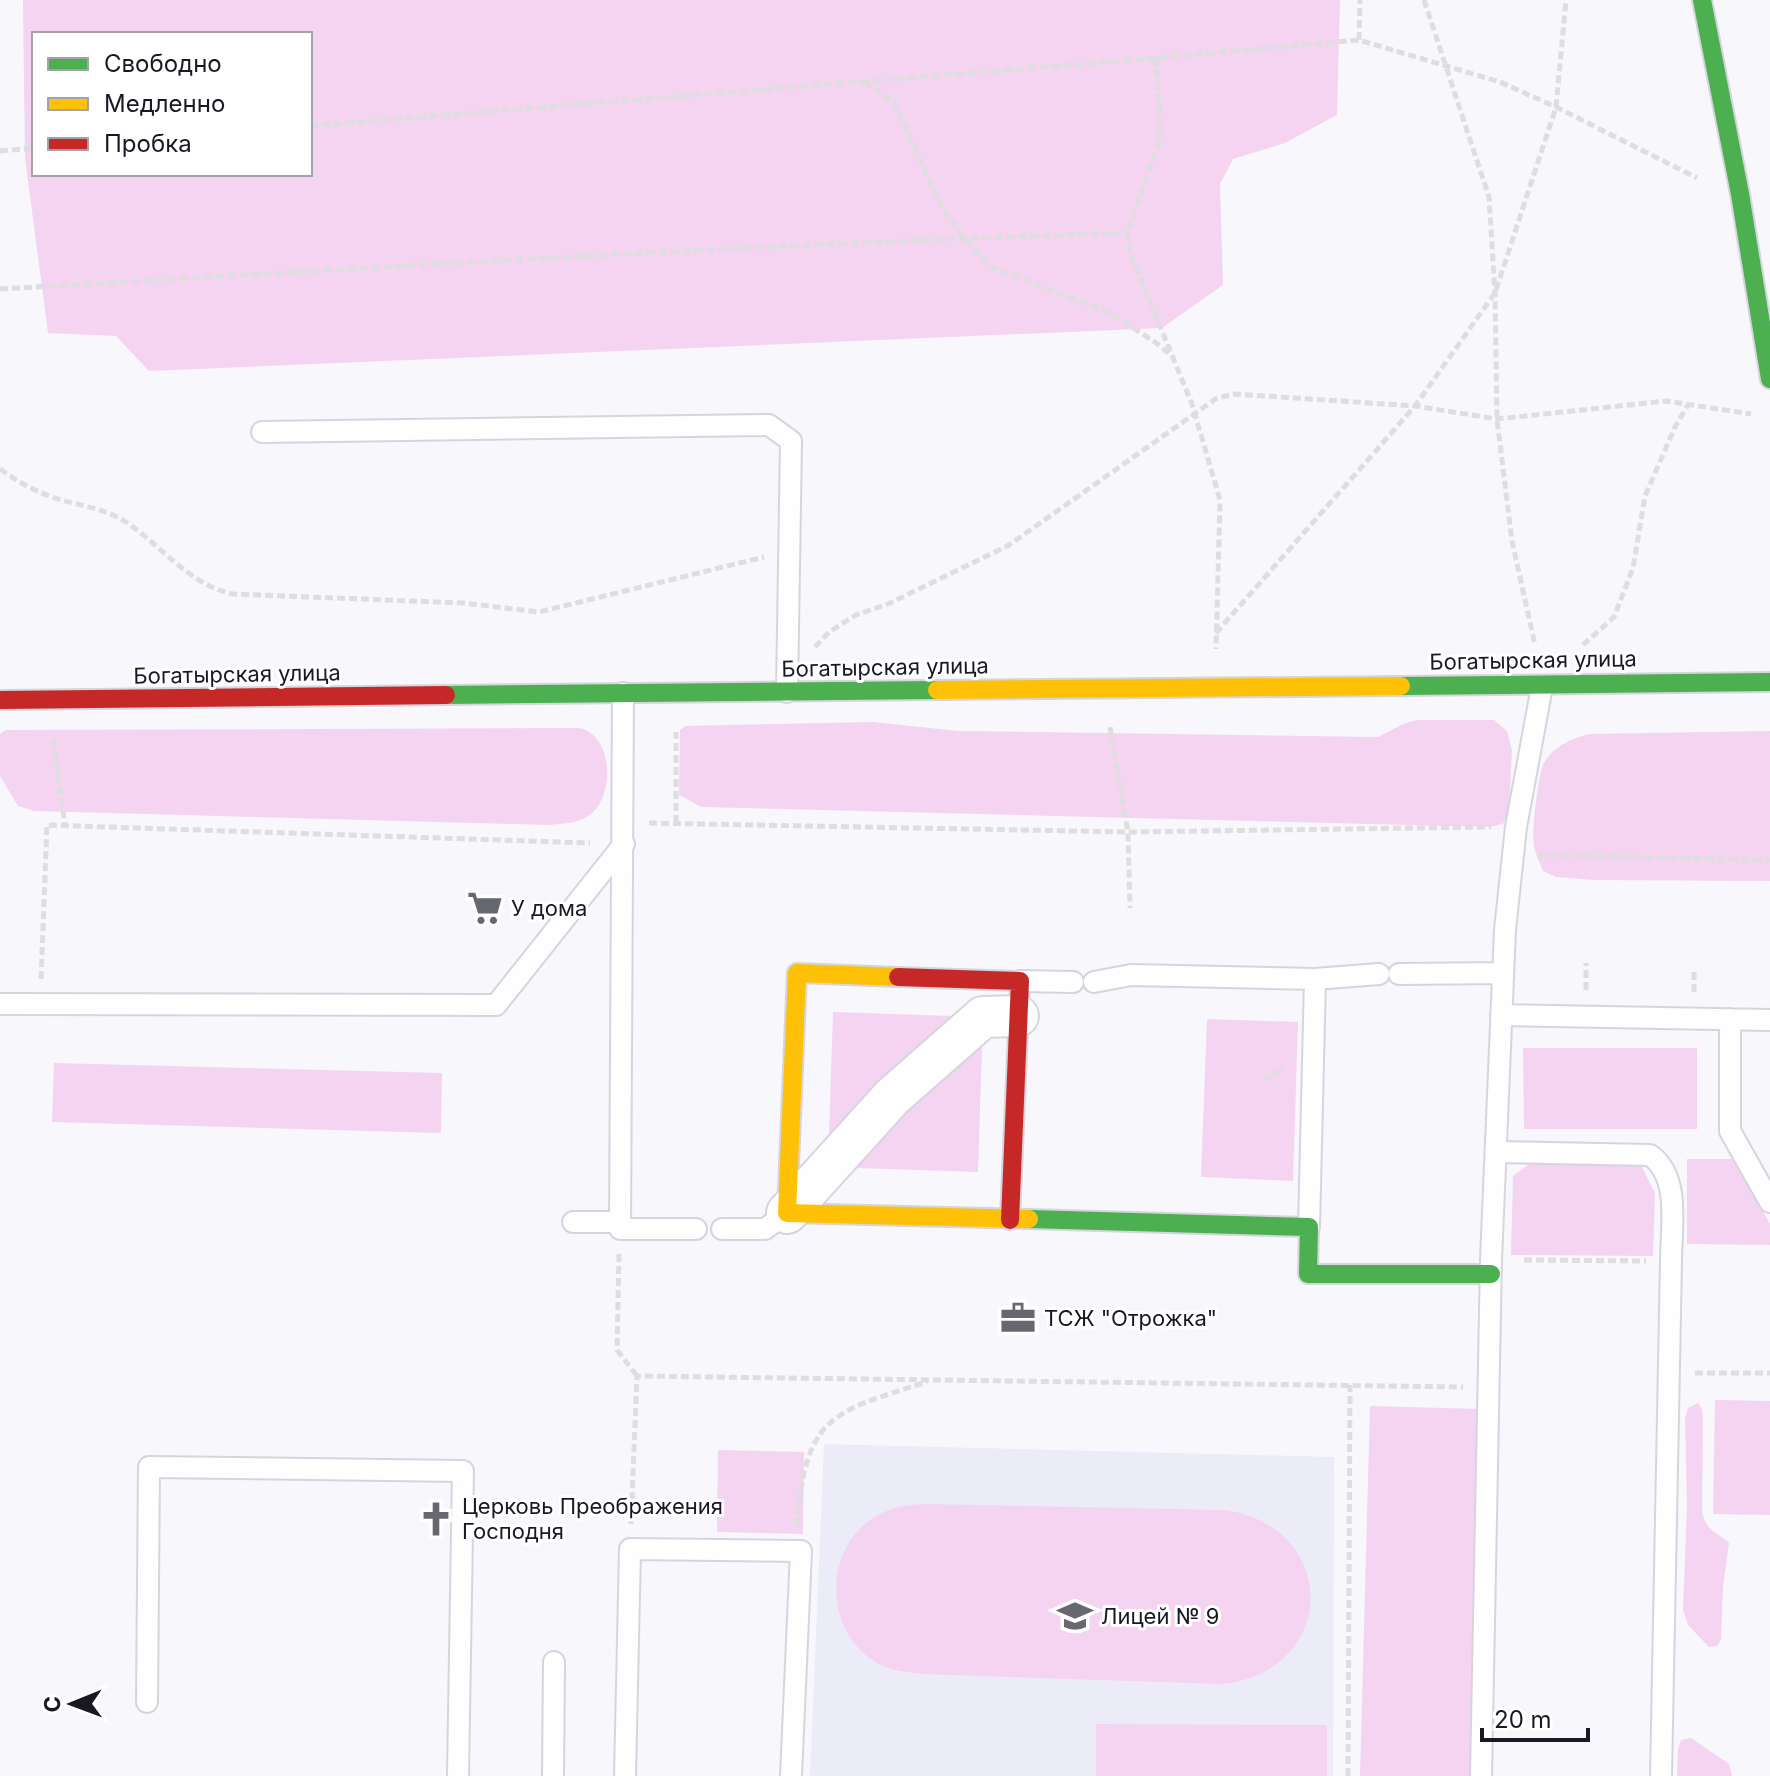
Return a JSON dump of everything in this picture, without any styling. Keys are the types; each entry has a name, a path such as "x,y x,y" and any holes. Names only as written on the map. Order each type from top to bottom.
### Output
{"street":[{"path":"1702,0 1740,194 1770,379"},
{"name":"Богатырская улица","path":"0,700 1770,682"},
{"path":"787,1213 797,973 1019,998"},
{"path":"1010,1220 1019,998"},
{"path":"787,1213 892,1097 983,1017 1019,998"},
{"path":"787,1213 1309,1227 1308,1274 1491,1267"}],"lane":[{"path":"262,432 769,425 791,441 787,692"},
{"path":"1481,1776 1491,1267 1503,973 1512,855 1541,692"},
{"path":"620,1225 623,693"},
{"path":"0,1004 496,1005 624,844"},
{"path":"1094,982 1131,975 1315,979 1389,974 1503,973"},
{"path":"1309,1227 1315,979"},
{"path":"1019,998 1073,982"},
{"path":"1501,1015 1770,1020"},
{"path":"1730,1019 1730,1131 1770,1202"},
{"path":"1496,1152 1650,1155 1661,1163 1668,1175 1671,1261 1661,1776"},
{"path":"722,1229 765,1229 787,1213"},
{"path":"573,1222 696,1229"},
{"path":"147,1702 149,1467 463,1471 458,1776"},
{"path":"625,1776 630,1549 801,1551 791,1776"},
{"path":"553,1776 554,1662"}],"path":[{"path":"1359,40 1360,0"},
{"path":"1424,0 1489,197 1495,293 1497,419 1512,541 1538,658"},
{"path":"1216,633 1415,406 1495,293 1556,107 1566,0"},
{"path":"312,126 1359,40 1500,82 1698,179"},
{"path":"1156,58 1161,138 1127,233 1130,253 1176,359 1195,413 1220,500 1216,658"},
{"path":"863,82 894,102 941,206 964,238 991,267 1110,313 1176,359"},
{"path":"0,151 32,148"},
{"path":"0,289 964,238 1127,233"},
{"path":"812,650 829,632 856,615 888,604 1009,545 1217,398 1235,394 1415,406 1497,419 1666,401 1752,414"},
{"path":"1572,649 1584,644 1614,617 1633,568 1645,496 1688,405"},
{"path":"0,469 49,496 124,521 212,590 233,594 463,603 539,612 790,551"},
{"path":"1104,689 1128,832 1130,908"},
{"path":"676,720 676,823"},
{"path":"51,730 65,825"},
{"path":"624,822 1128,832 1516,827"},
{"path":"39,1004 47,825 624,844"},
{"path":"1512,855 1770,860"},
{"path":"620,1225 617,1350 637,1376 630,1549"},
{"path":"1491,1267 1671,1261"},
{"path":"1668,1373 1770,1373"},
{"path":"637,1376 1489,1388"},
{"path":"796,1551 800,1493 807,1460 829,1422 866,1401 933,1380"},
{"path":"1348,1776 1350,1385"}],"shaded area":[{"path":"23,0 1340,0 1337,115 1285,143 1233,159 1220,184 1223,285 1162,328 149,371 116,336 48,333 25,158"},
{"path":"1417,720 1494,720 1507,731 1512,750 1509,810 1504,823 1491,827 701,807 679,795 680,730 685,726 873,722 958,731 1378,737"},
{"path":"579,728 599,741 604,753 607,779 604,792 599,804 587,817 550,825 34,811 18,806 0,776 0,734 6,730"},
{"path":"1770,731 1770,881 1594,880 1556,877 1543,871 1533,841 1537,793 1543,765 1551,753 1562,745 1589,734"},
{"path":"833,1012 983,1017 978,1172 828,1167"},
{"path":"1207,1019 1298,1022 1293,1181 1201,1177"},
{"path":"1523,1048 1697,1048 1697,1129 1524,1129"},
{"path":"54,1063 442,1073 441,1133 52,1122"},
{"path":"1687,1159 1733,1159 1770,1224 1770,1245 1687,1244"},
{"path":"1532,1162 1641,1165 1655,1193 1653,1256 1511,1255 1513,1176"},
{"path":"1715,1400 1770,1401 1770,1515 1713,1514"},
{"path":"1698,1403 1703,1421 1702,1512 1709,1527 1729,1543 1721,1640 1717,1646 1709,1647 1688,1625 1683,1610 1687,1506 1685,1418 1688,1408"},
{"path":"1370,1406 1480,1409 1471,1776 1360,1776"},
{"name":"Лицей № 9","path":"824,1444 1334,1457 1333,1776 810,1776"},
{"path":"718,1450 804,1452 803,1534 717,1532"},
{"path":"924,1504 1225,1510 1263,1522 1290,1543 1306,1569 1310,1599 1305,1628 1288,1654 1260,1674 1222,1684 921,1674 889,1668 860,1650 847,1631 839,1610 836,1587 839,1565 848,1544 862,1526 892,1509"},
{"path":"1096,1724 1327,1725 1327,1776 1096,1776"},
{"path":"1691,1738 1729,1764 1732,1776 1677,1776 1681,1740"}],"traffic: fast":[{"path":"1702,0 1740,194 1770,379"},
{"path":"1401,686 1770,682"},
{"path":"446,695 937,690"},
{"path":"1029,1219 1309,1227 1308,1274 1491,1274"}],"traffic: slow":[{"path":"937,690 1401,686"},
{"path":"898,977 797,973 787,1213 1029,1219"}],"traffic: jam":[{"path":"0,700 446,695"},
{"path":"898,977 1020,981 1010,1220"}],"place":[{"name":"У дома","path":"485,908"},
{"name":"ТСЖ \"Отрожка\"","path":"1018,1318"},
{"name":"Церковь Преображения Господня","path":"436,1519"},
{"name":"Лицей № 9","path":"1075,1616"}]}
